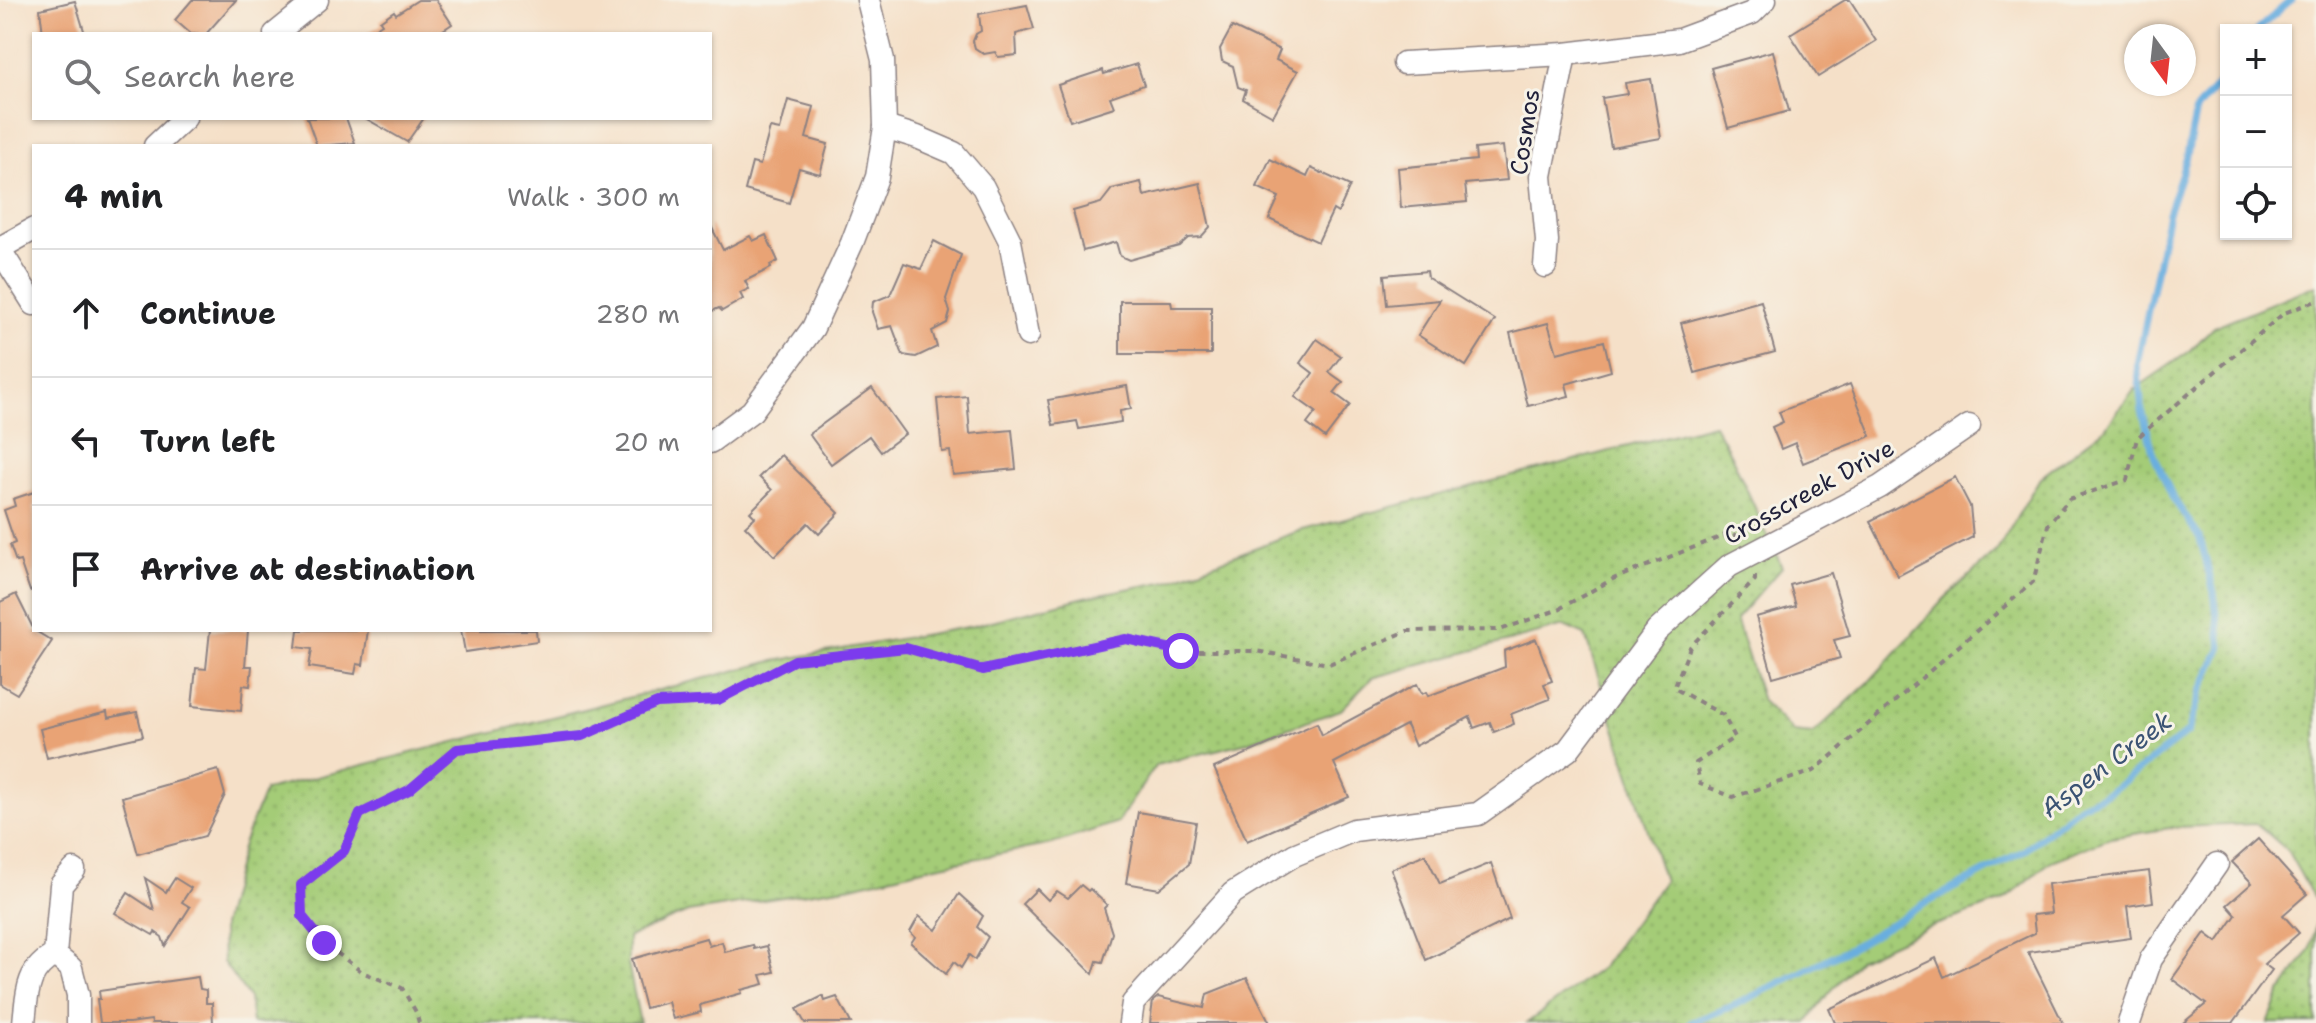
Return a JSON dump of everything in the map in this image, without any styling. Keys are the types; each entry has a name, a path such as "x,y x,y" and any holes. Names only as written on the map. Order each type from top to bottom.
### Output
{"street":[{"path":"277,32 317,0"},
{"path":"712,441 752,411 813,328 852,243 877,177 885,127 883,60 868,0"},
{"path":"1404,63 1565,54 1679,40 1759,6"},
{"name":"Cosmos","path":"1545,266 1547,241 1541,176 1565,54"},
{"path":"157,144 183,120"},
{"path":"885,127 954,153 983,187 1010,241 1028,335"},
{"path":"32,230 0,249 32,301"},
{"name":"Crosscreek Drive","path":"1130,1023 1133,1003 1233,893 1294,855 1354,830 1478,814 1568,750 1657,631 1729,566 1880,487 1969,426"},
{"path":"2129,1023 2151,959 2217,864"},
{"path":"55,955 61,885 74,870"},
{"path":"24,1023 30,979 43,961 55,955"},
{"path":"55,955 71,968 78,995 78,1023"}],"path":[{"path":"419,1023 402,988 362,972 324,943 302,916 301,885 344,851 360,814 409,790 457,749 582,736 657,703 718,700 795,660 906,648 983,670 1126,639 1181,651 1256,651 1329,664 1407,631 1500,630 1557,610 1613,579 1733,532 1753,553 1755,580 1690,647 1674,688 1723,715 1735,737 1696,763 1700,784 1733,797 1814,771 2033,582 2048,525 2069,499 2127,480 2137,438 2284,313 2316,301"}],"green space":[{"path":"2316,285 2316,902 2287,850 2257,824 2176,827 2110,838 2051,861 2003,901 1924,929 1859,959 1807,1023 1527,1023 1602,967 1664,881 1585,635 1564,626 1372,678 1341,710 1248,742 1156,765 1118,822 1052,844 852,886 688,912 628,937 628,963 640,1023 252,1023 249,998 223,962 222,926 243,844 265,790 769,662 973,626 1085,597 1168,581 1299,531 1714,424 1782,567 1736,619 1762,701 1793,732 1813,734 1868,683 1945,598 1997,551 2040,478 2104,429 2135,389 2190,351 2213,327"},
{"path":"2316,921 2316,1023 2268,1023 2281,992 2311,948"}],"building":[{"path":"192,0 236,0 208,32 189,32 175,20"},
{"path":"418,0 436,0 452,24 440,32 369,32 394,11 396,14"},
{"path":"1845,0 1850,0 1876,41 1818,77 1790,34"},
{"path":"75,1 84,32 43,32 40,9"},
{"path":"1027,5 1034,29 1016,34 1017,55 998,57 995,52 984,54 975,48 973,41 981,31 979,14"},
{"path":"1232,27 1280,50 1276,60 1298,71 1273,116 1243,99 1246,90 1238,87 1233,66 1222,61 1220,49"},
{"path":"1773,51 1789,111 1728,128 1711,68"},
{"path":"1137,64 1144,85 1110,97 1114,107 1070,121 1058,85 1103,70 1104,74"},
{"path":"1651,79 1661,138 1611,147 1602,98 1627,94 1625,83"},
{"path":"788,100 814,107 806,138 828,144 820,174 799,168 789,203 745,190 752,163 760,165 770,128 780,130"},
{"path":"308,120 347,120 355,143 316,144"},
{"path":"368,120 423,120 407,142"},
{"path":"1503,146 1507,180 1465,184 1467,202 1401,208 1398,168 1476,160 1475,149"},
{"path":"1270,159 1307,177 1311,168 1350,186 1338,213 1333,210 1318,242 1269,219 1279,197 1257,187"},
{"path":"1141,182 1144,196 1200,183 1210,227 1201,237 1188,238 1179,246 1129,260 1120,256 1116,242 1083,251 1073,211 1101,203 1112,189"},
{"path":"712,228 723,250 750,236 753,241 766,235 778,261 745,281 749,289 740,293 743,299 722,311 719,308 712,311"},
{"path":"934,241 961,255 946,299 950,312 947,323 932,331 937,347 916,357 903,355 892,326 878,329 872,312 873,302 890,295 904,263 921,269"},
{"path":"1427,271 1428,278 1495,320 1466,366 1418,335 1440,300 1387,305 1384,275"},
{"path":"1120,301 1171,301 1172,307 1211,307 1211,354 1120,354"},
{"path":"1761,301 1775,352 1695,373 1681,323"},
{"path":"1548,323 1557,353 1604,341 1611,371 1566,384 1569,396 1528,406 1510,333"},
{"path":"1317,339 1341,356 1329,372 1343,382 1334,393 1350,405 1325,438 1307,424 1316,412 1295,397 1313,373 1300,363"},
{"path":"1850,384 1871,436 1803,463 1795,443 1781,449 1772,427 1783,422 1779,412"},
{"path":"1127,386 1131,409 1120,411 1121,422 1079,429 1077,421 1053,425 1048,400"},
{"path":"872,388 905,434 881,452 869,436 831,464 809,434"},
{"path":"967,396 970,434 1012,430 1016,469 953,475 950,451 942,452 937,399"},
{"path":"781,455 839,513 819,534 808,523 775,556 745,526 755,517 750,512 772,490 759,477"},
{"path":"1955,477 1970,506 1973,537 1898,576 1870,521"},
{"path":"32,493 30,591 20,561 16,562 10,545 15,543 4,510 15,506 13,499"},
{"path":"1831,573 1850,636 1834,640 1840,658 1773,677 1756,617 1796,606 1790,585"},
{"path":"16,594 32,632 52,641 17,694 0,684 0,602"},
{"path":"210,632 248,632 245,666 252,666 250,686 243,685 241,711 192,706 196,668 206,669"},
{"path":"298,632 368,632 363,665 357,664 355,674 309,667 312,649 296,647"},
{"path":"461,632 536,632 537,641 465,652"},
{"path":"1536,639 1552,681 1544,684 1550,699 1511,714 1514,724 1494,732 1490,722 1474,728 1470,717 1415,746 1406,725 1334,763 1349,797 1247,841 1214,768 1317,723 1322,735 1417,684 1422,694 1426,692 1428,696 1505,667 1504,651"},
{"path":"107,712 108,718 137,712 143,736 47,758 40,729"},
{"path":"218,770 225,795 205,836 138,854 122,797"},
{"path":"1138,812 1196,822 1189,864 1159,889 1126,883"},
{"path":"2258,839 2307,894 2283,915 2299,933 2264,964 2272,970 2233,1023 2183,1023 2206,1004 2172,979 2205,933 2217,942 2236,915 2227,905 2252,883 2232,862"},
{"path":"1425,854 1440,884 1491,863 1510,919 1426,960 1391,869"},
{"path":"2149,871 2153,902 2127,906 2131,938 2028,952 2063,1023 1835,1023 1829,1009 1936,958 1944,977 2035,933 2033,915 2051,913 2048,884"},
{"path":"145,878 166,892 175,878 191,888 182,902 190,907 165,946 162,937 155,932 153,935 115,913 128,893 154,910"},
{"path":"1081,885 1107,905 1104,908 1112,933 1103,962 1097,961 1093,974 1022,904 1037,889 1048,900 1057,891 1068,898"},
{"path":"959,894 983,916 977,927 988,937 975,960 969,955 961,968 954,962 946,974 911,943 915,937 910,932 919,916 936,930"},
{"path":"706,938 709,946 722,942 725,952 753,945 754,949 767,946 774,972 761,975 764,984 700,1005 701,1012 673,1019 668,1002 645,1008 632,959"},
{"path":"198,977 200,989 206,990 206,1003 212,1003 213,1023 152,1023 151,1020 100,1023 99,991"},
{"path":"1247,978 1270,1023 1150,1023 1153,1001 1158,997 1204,1008 1207,994"},
{"path":"823,996 825,1001 837,997 851,1023 805,1023 797,1009"}],"waterway":[{"name":"Aspen Creek","path":"2264,24 2291,0"},
{"name":"Aspen Creek","path":"1690,1023 1735,1005 1856,945 1924,904 2025,850 2081,805 2110,792 2188,732 2201,691 2221,647 2214,592 2200,538 2173,498 2154,455 2142,410 2137,364 2168,213 2186,160 2196,110 2220,81"}],"route":[{"path":"324,943 302,916 301,885 344,851 360,814 409,790 457,749 582,736 657,703 718,700 795,660 906,648 983,670 1126,639 1181,651"}]}
